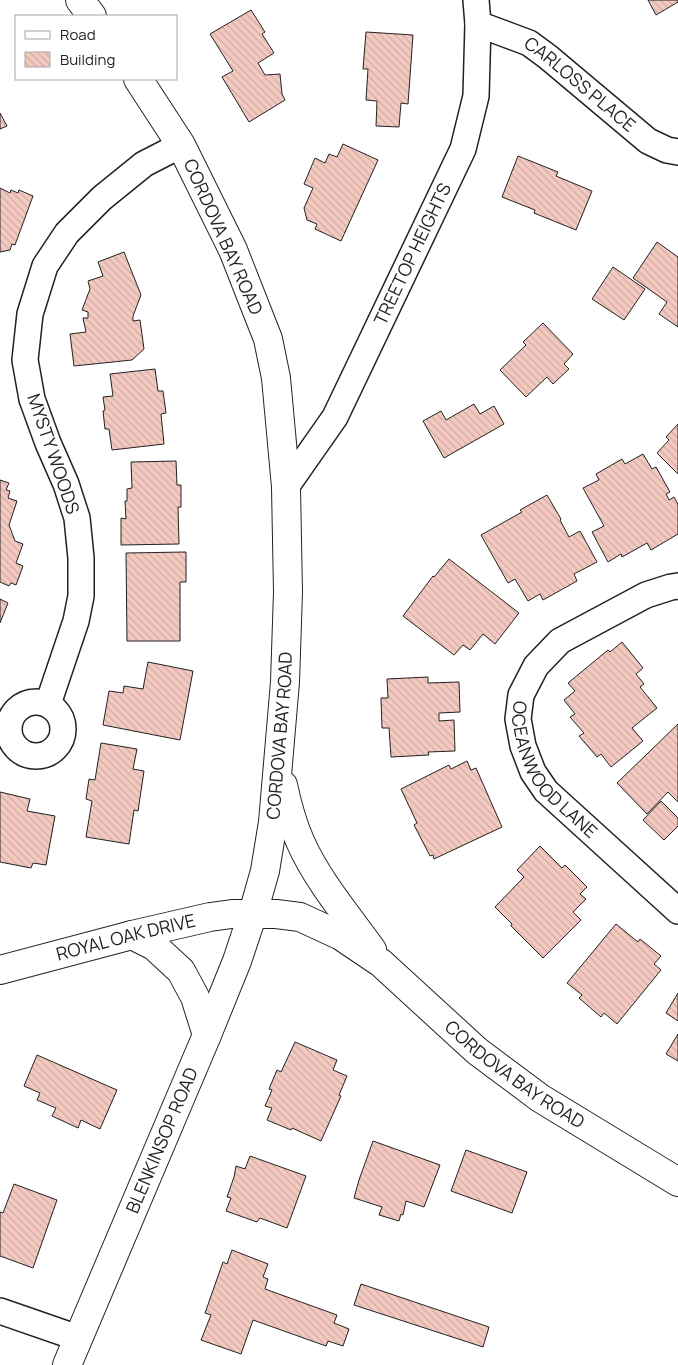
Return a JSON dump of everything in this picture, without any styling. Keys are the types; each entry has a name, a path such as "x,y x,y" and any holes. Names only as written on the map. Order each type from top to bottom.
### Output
{"main road":[{"path":"80,0 91,15"},
{"name":"CORDOVA BAY ROAD","path":"139,80 181,144 233,250 268,339 276,378 286,487 288,592 285,682 273,822 265,870 254,914 300,917 341,936 381,963 477,1051 540,1098 678,1182"},
{"path":"278,767 290,814 300,842 322,882 381,963"},
{"name":"ROYAL OAK DRIVE","path":"0,970 132,935 210,917 254,914"},
{"name":"BLENKINSOP ROAD","path":"67,1365 207,1035 254,914"},
{"path":"132,935 154,946 181,971 196,997 207,1035"}],"street":[{"name":"TREETOP HEIGHTS","path":"286,487 335,417 463,148 476,96 478,24 476,0"},
{"name":"CARLOSS PLACE","path":"478,24 529,44 548,57 648,141 667,150 678,152"},
{"name":"MYSTY WOODS","path":"48,704 76,621 82,596 81,558 77,518 66,484 32,399 25,360 30,314 45,266 67,233 102,198 144,164 181,144"},
{"name":"OCEANWOOD LANE","path":"678,586 646,595 560,641 536,666 521,695 518,719 523,746 533,772 546,791 678,911"},
{"path":"0,1311 78,1338"}],"building":[{"path":"648,0 678,0 678,2 656,15"},
{"path":"251,10 265,32 262,34 274,53 258,63 265,75 280,74 282,94 285,100 249,122 222,77 233,71 210,34"},
{"path":"366,32 413,35 408,104 401,103 399,127 376,126 377,101 366,100 368,69 363,69"},
{"path":"0,113 7,126 0,129"},
{"path":"343,144 378,160 341,241 315,229 317,224 307,220 304,208 313,188 304,184 315,158 325,163 329,154 337,157"},
{"path":"518,156 558,172 556,176 592,191 576,230 534,213 535,210 502,197"},
{"path":"0,188 10,193 11,190 18,193 19,190 33,196 15,245 12,244 10,250 0,252"},
{"path":"657,242 678,257 678,327 659,314 667,302 633,278"},
{"path":"124,252 141,295 133,321 140,320 144,349 132,360 74,366 70,334 86,332 83,318 88,318 88,312 82,310 90,289 88,281 103,276 98,262"},
{"path":"613,267 645,289 624,320 592,299"},
{"path":"543,323 573,354 564,364 569,369 553,384 547,377 526,397 500,370 526,345 523,342"},
{"path":"155,369 158,391 163,391 166,413 161,414 164,444 112,450 109,429 105,429 103,411 105,410 103,397 113,396 110,374"},
{"path":"474,404 480,414 494,406 504,424 444,458 423,421 441,411 446,420"},
{"path":"678,424 678,474 657,453 669,440 666,437"},
{"path":"643,454 652,469 656,467 670,492 666,494 669,500 674,497 678,504 678,534 651,550 647,543 622,557 621,554 608,562 592,532 604,526 583,488 599,480 596,474 622,459 625,464"},
{"path":"176,461 177,485 181,485 181,507 178,507 179,544 121,545 121,518 126,519 125,501 127,501 127,489 132,488 131,462"},
{"path":"0,480 9,483 6,490 10,491 8,498 17,501 9,525 15,541 23,544 16,563 23,566 16,585 11,583 9,586 0,582"},
{"path":"547,495 569,537 580,531 597,562 574,574 577,581 543,600 540,594 528,601 515,579 508,583 481,535 522,512 520,510"},
{"path":"186,552 186,582 180,582 180,641 127,641 126,553"},
{"path":"449,559 519,613 495,644 483,634 470,650 463,645 454,655 403,616 433,576"},
{"path":"0,599 8,603 0,623"},
{"path":"622,642 643,668 636,674 644,684 640,687 657,708 632,728 643,741 611,767 601,754 597,757 579,736 584,733 570,717 575,714 564,700 575,691 568,683 608,650 610,652"},
{"path":"148,662 193,671 180,740 103,725 109,691 123,693 124,686 143,689"},
{"path":"428,677 428,683 459,682 460,712 439,713 439,721 454,720 455,751 428,752 429,755 391,757 389,728 382,728 381,698 388,698 387,679"},
{"path":"678,724 678,802 668,792 647,814 617,783"},
{"path":"101,743 137,749 133,769 144,771 138,811 134,810 129,844 86,837 92,801 86,799 89,779 95,780"},
{"path":"467,761 471,770 476,768 502,827 434,859 433,855 430,856 414,825 417,823 401,789 449,765 451,769"},
{"path":"0,792 30,799 27,811 55,816 46,865 33,863 31,868 0,862"},
{"path":"661,801 678,818 678,826 664,840 643,820"},
{"path":"540,846 562,868 565,865 587,887 580,894 586,899 573,912 581,920 543,958 495,907 524,877 517,870"},
{"path":"616,924 638,942 640,939 661,956 654,964 661,970 617,1024 604,1013 601,1017 579,998 582,995 567,983"},
{"path":"678,993 678,1021 666,1013"},
{"path":"678,1034 678,1061 666,1054"},
{"path":"295,1042 337,1060 333,1070 347,1076 339,1095 341,1096 321,1141 292,1128 291,1130 267,1120 272,1108 265,1106 272,1090 269,1089 277,1070 281,1072"},
{"path":"37,1055 117,1090 100,1129 81,1120 78,1128 52,1116 56,1108 37,1100 40,1093 24,1086"},
{"path":"373,1141 440,1165 424,1207 406,1201 403,1215 401,1214 399,1221 379,1215 382,1207 354,1198"},
{"path":"466,1150 527,1172 512,1213 451,1191"},
{"path":"250,1156 306,1176 287,1228 260,1218 257,1222 226,1211 231,1198 227,1197 236,1166 245,1169"},
{"path":"14,1184 57,1200 33,1268 0,1256 0,1212 3,1213"},
{"path":"232,1250 268,1264 263,1277 268,1279 265,1289 337,1315 334,1323 349,1329 343,1346 328,1341 326,1346 253,1320 241,1354 201,1340 211,1315 205,1313 223,1262 227,1264"},
{"path":"361,1284 489,1327 483,1347 354,1305"}]}
